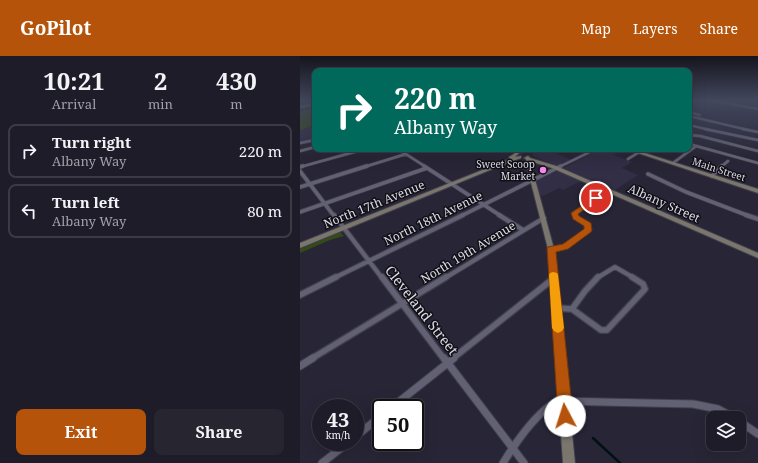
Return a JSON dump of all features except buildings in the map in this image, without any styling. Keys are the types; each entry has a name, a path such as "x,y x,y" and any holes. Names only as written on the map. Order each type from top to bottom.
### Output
{"main road":[{"name":"Main Street","path":"638,152 758,191"},
{"path":"523,156 539,161"},
{"path":"523,156 534,180 551,249 569,463"},
{"name":"Albany Street","path":"523,156 558,168 758,256"},
{"name":"North 17th Avenue","path":"300,246 523,156"}],"street":[{"path":"702,119 758,132"},
{"path":"692,126 758,140"},
{"path":"692,136 758,151"},
{"path":"300,143 312,141"},
{"path":"692,145 758,163"},
{"path":"692,149 696,146"},
{"path":"300,151 312,148"},
{"path":"300,167 353,152"},
{"path":"403,152 454,183 484,205 523,230"},
{"name":"North 18th Avenue","path":"300,295 590,152"},
{"path":"628,159 638,152"},
{"path":"673,164 688,152"},
{"path":"300,187 406,154"},
{"path":"712,176 728,161"},
{"path":"300,212 427,168"},
{"name":"Cleveland Street","path":"300,171 524,463"},
{"path":"648,174 686,192 758,219"},
{"path":"551,249 565,247 588,230 588,225 576,218 574,213 608,190"},
{"name":"North 19th Avenue","path":"300,366 544,218"},
{"path":"556,308 572,309 601,330 608,330 645,289 643,284 615,267 609,269 580,295 572,309"},
{"path":"402,399 554,278"},
{"path":"503,463 512,448 553,402 564,400 693,404 722,411"},
{"path":"364,430 372,423"},
{"path":"746,425 758,434"},
{"path":"322,463 337,451"}],"shaded area":[{"path":"312,126 312,140 300,143 300,130"},
{"path":"553,152 572,160 557,166 533,156 533,153"},
{"path":"594,152 620,152 614,155 632,162 622,168 638,175 615,190 563,168"},
{"path":"558,171 581,181 563,190 559,188 543,196 539,194 537,180"}],"green space":[{"path":"300,119 312,119 312,126 300,130"},
{"path":"340,232 344,236 330,240 300,253 300,249"}],"waterway":[{"path":"593,438 620,463"}],"slow traffic":[{"path":"553,275 558,328"}],"place":[{"name":"Sweet Scoop Market","path":"543,170"}],"route":[{"path":"565,416 551,249 565,247 588,230 588,225 576,218 574,213 596,198"}]}
